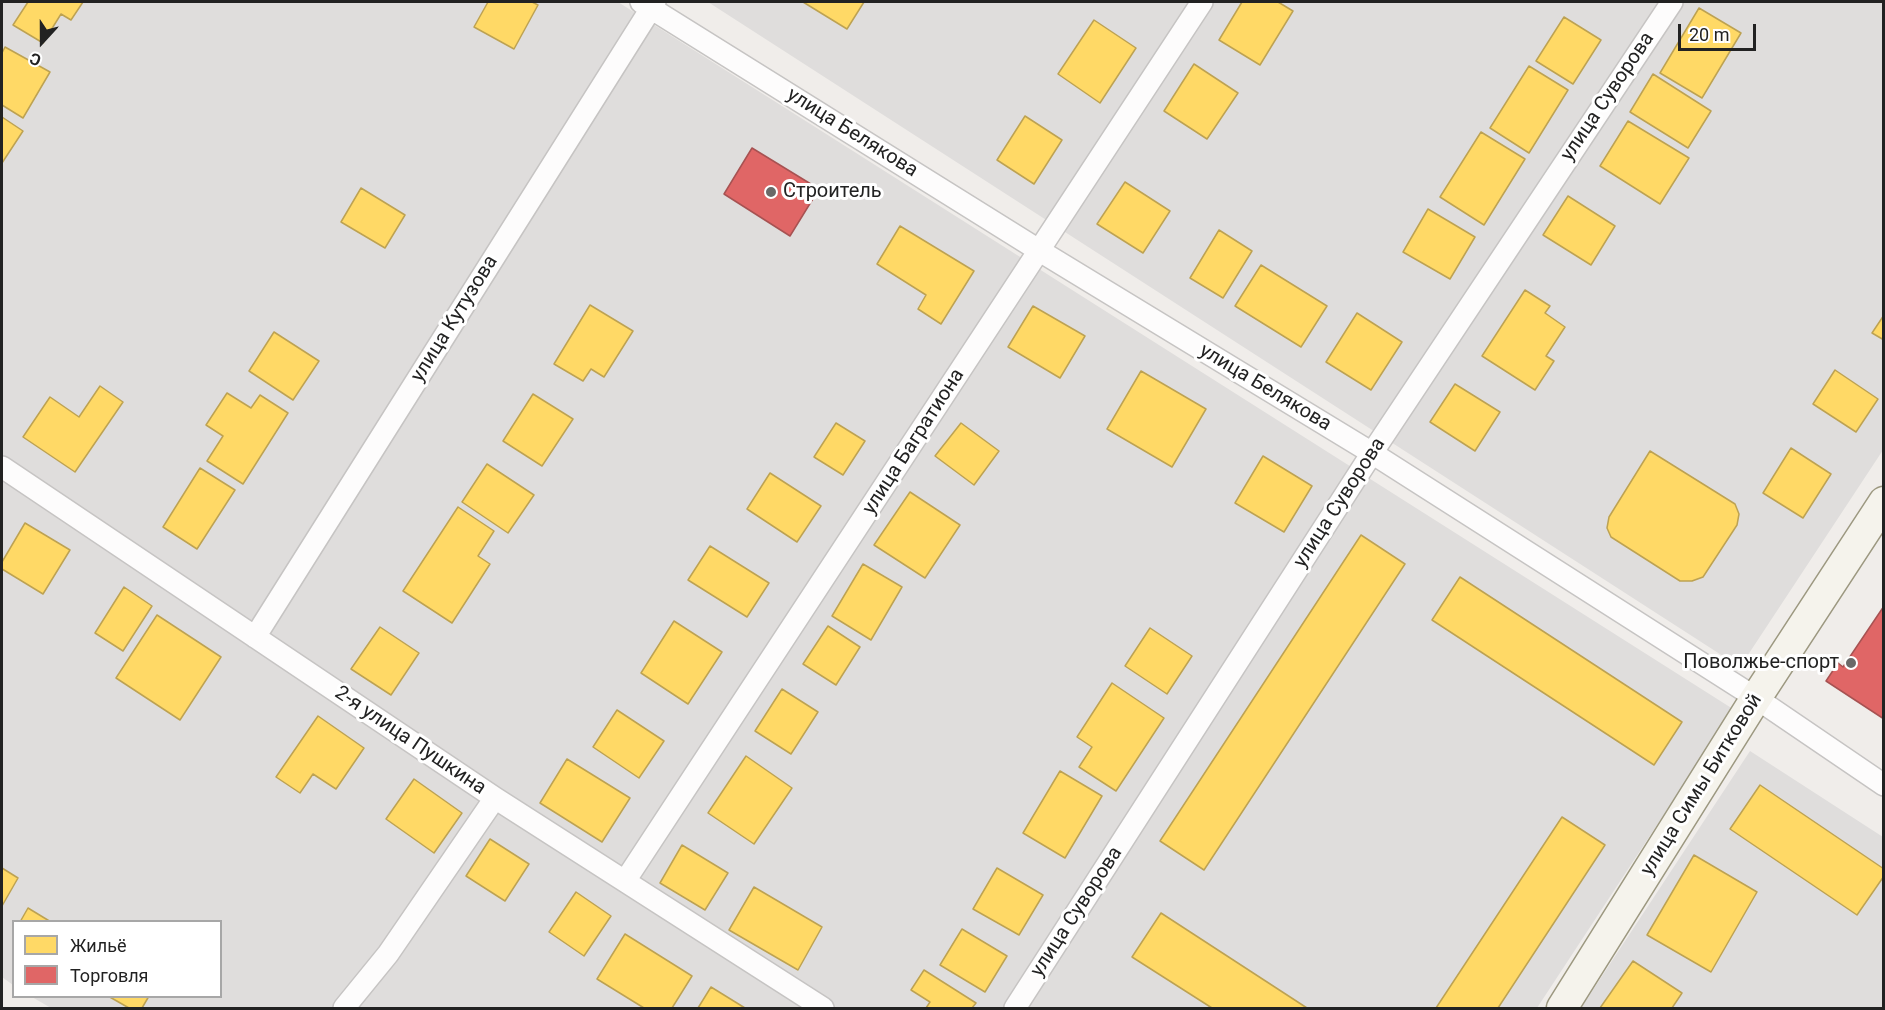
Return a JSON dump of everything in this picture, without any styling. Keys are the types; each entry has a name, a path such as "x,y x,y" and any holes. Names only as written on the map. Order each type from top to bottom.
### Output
{"street":[{"name":"улица Багратиона","path":"625,881 1202,2"},
{"name":"улица Суворова","path":"1015,1008 1372,453 1672,2"},
{"name":"улица Белякова","path":"649,4 1040,251 1372,453 1756,698 1884,785"},
{"name":"улица Кутузова","path":"255,637 649,4"},
{"name":"2-я улица Пушкина","path":"2,467 495,798 823,1008"},
{"name":"улица Симы Битковой","path":"1562,1008 1756,698 1884,502"},
{"path":"344,1008 388,954 495,798"}],"shaded area":[{"path":"2,2 618,2 1733,709 1537,1008 51,1008 34,998 222,998 222,920 12,920 12,984 2,977"},
{"path":"708,2 1883,2 1883,450 1740,667"},
{"path":"1750,751 1883,837 1883,1008 1581,1008"}],"building: Жильё":[{"path":"28,2 83,2 71,20 61,14 43,43 13,25"},
{"path":"488,2 532,2 538,5 514,49 474,27"},
{"path":"803,2 864,2 847,29"},
{"path":"1242,2 1278,2 1293,11 1260,65 1219,40"},
{"path":"1699,8 1741,33 1702,98 1660,73"},
{"path":"1564,17 1601,40 1573,84 1536,61"},
{"path":"1094,20 1136,48 1100,103 1058,74"},
{"path":"5,47 50,72 23,118 2,105 2,53"},
{"path":"1194,64 1238,93 1207,139 1164,111"},
{"path":"1529,66 1568,90 1529,153 1490,128"},
{"path":"1653,74 1711,111 1688,148 1630,112"},
{"path":"1025,116 1062,140 1034,184 997,160"},
{"path":"2,117 23,131 2,163"},
{"path":"1628,121 1689,158 1660,204 1600,166"},
{"path":"1481,132 1525,159 1484,225 1440,197"},
{"path":"1125,182 1170,211 1143,253 1097,224"},
{"path":"361,188 405,215 385,248 341,222"},
{"path":"1568,196 1615,226 1591,265 1543,235"},
{"path":"1428,209 1475,237 1450,279 1403,252"},
{"path":"900,226 974,271 941,324 918,309 926,295 877,264"},
{"path":"1219,230 1252,251 1223,298 1190,278"},
{"path":"1261,265 1327,306 1301,347 1235,306"},
{"path":"1525,290 1550,306 1545,313 1565,327 1546,356 1554,361 1535,390 1482,356"},
{"path":"590,305 633,331 604,377 591,369 583,381 554,364"},
{"path":"1033,306 1085,336 1060,378 1008,347"},
{"path":"1357,313 1402,342 1371,390 1326,362"},
{"path":"1884,315 1884,340 1872,333"},
{"path":"274,332 319,361 293,400 249,371"},
{"path":"1835,370 1878,399 1856,432 1813,404"},
{"path":"1141,371 1206,409 1172,467 1107,429"},
{"path":"1455,384 1500,412 1475,451 1430,422"},
{"path":"100,386 123,402 75,472 23,437 50,397 79,417"},
{"path":"227,393 251,408 260,395 288,413 243,484 207,461 223,436 206,425"},
{"path":"533,394 573,419 542,466 503,441"},
{"path":"836,423 865,441 843,475 814,457"},
{"path":"961,423 999,451 974,485 935,456"},
{"path":"1791,448 1831,474 1803,518 1763,493"},
{"path":"1650,451 1735,504 1739,514 1737,525 1703,577 1692,581 1680,581 1611,537 1607,528 1609,517"},
{"path":"1263,456 1312,486 1284,532 1235,503"},
{"path":"487,464 534,495 508,533 462,502"},
{"path":"200,468 235,490 197,549 163,527"},
{"path":"770,473 821,506 797,542 747,509"},
{"path":"910,492 960,525 925,578 874,545"},
{"path":"458,507 494,531 478,556 490,564 452,623 403,591"},
{"path":"25,523 70,550 43,594 2,569 2,562"},
{"path":"1361,535 1405,564 1204,870 1160,841"},
{"path":"710,546 769,583 747,617 688,580"},
{"path":"863,564 902,587 871,640 832,616"},
{"path":"1460,577 1682,722 1654,765 1432,620"},
{"path":"124,587 152,606 123,651 95,633"},
{"path":"157,615 221,657 180,720 116,678"},
{"path":"674,621 722,652 688,704 641,673"},
{"path":"828,626 860,647 836,685 803,664"},
{"path":"380,627 419,653 391,695 351,669"},
{"path":"1150,628 1192,656 1167,694 1125,666"},
{"path":"1112,683 1164,718 1116,791 1079,767 1092,747 1077,737"},
{"path":"782,689 818,712 791,754 755,731"},
{"path":"617,710 664,741 639,778 593,747"},
{"path":"318,716 364,748 336,789 313,774 300,793 276,777"},
{"path":"746,756 792,788 754,844 708,813"},
{"path":"567,759 630,798 602,842 540,803"},
{"path":"1060,771 1102,796 1065,858 1023,833"},
{"path":"414,779 462,813 434,853 386,819"},
{"path":"1760,785 1884,869 1884,876 1857,915 1730,829"},
{"path":"1562,817 1605,845 1498,1008 1436,1008"},
{"path":"490,839 529,864 505,901 466,876"},
{"path":"682,845 728,873 705,910 660,883"},
{"path":"1694,855 1757,892 1711,972 1647,935"},
{"path":"2,868 18,878 2,906"},
{"path":"997,868 1043,895 1019,935 973,909"},
{"path":"754,887 822,927 798,970 729,930"},
{"path":"576,892 611,916 584,956 549,932"},
{"path":"28,908 48,920 21,920"},
{"path":"1161,913 1307,1008 1212,1008 1132,957"},
{"path":"962,929 1007,956 985,992 940,965"},
{"path":"625,934 692,976 672,1008 644,1008 597,979"},
{"path":"1633,961 1682,993 1672,1008 1600,1008"},
{"path":"924,970 976,1003 972,1008 926,1008 930,1002 911,990"},
{"path":"711,987 745,1008 698,1008"},
{"path":"112,998 148,998 142,1008 129,1008"}],"building: Торговля":[{"name":"Строитель","path":"752,148 819,189 790,236 724,194"},
{"path":"1884,606 1884,719 1826,681 1838,663 1843,667"}],"place":[{"name":"Строитель","path":"771,192"},
{"name":"Поволжье-спорт","path":"1851,663"}]}
